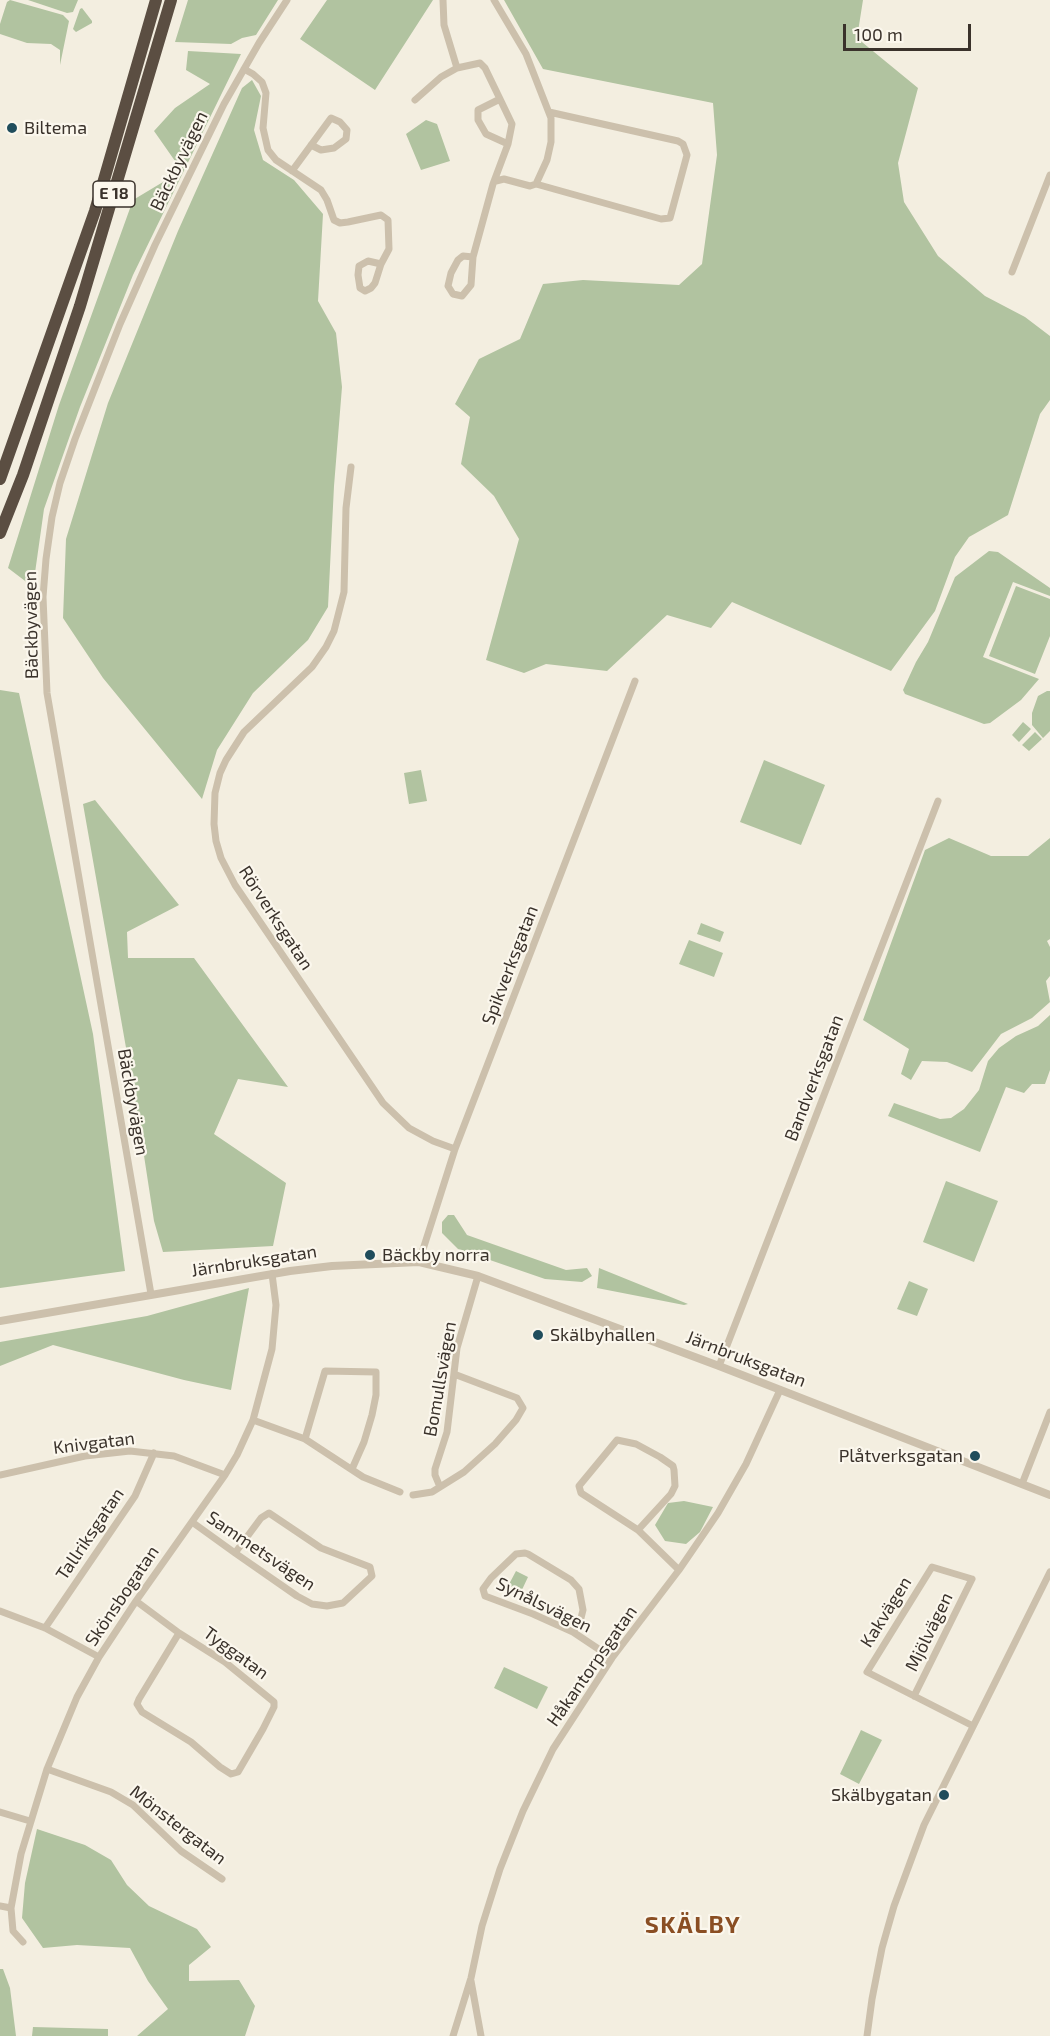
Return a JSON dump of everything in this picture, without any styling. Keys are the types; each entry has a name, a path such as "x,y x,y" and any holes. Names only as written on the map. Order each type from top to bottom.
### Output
{"highway":[{"name":"E 18","path":"0,479 95,211 156,0"},
{"name":"E 18","path":"0,533 23,475 80,306 171,0"}],"street":[{"name":"Bäckbyvägen","path":"151,1294 47,693 43,597 46,559 60,483 120,324 178,195 224,104 287,0"},
{"path":"442,0 444,25 457,68"},
{"path":"494,0 526,54 549,112 552,142 547,160 536,183 530,186 504,179 496,181"},
{"path":"415,100 436,80 457,68 480,63 485,68 512,124 473,257 471,285 462,296 453,294 448,285 458,260 463,256 473,257"},
{"path":"244,69 262,82 266,93 263,128 268,150 276,160 325,195 334,220 340,223 348,222 381,214 388,219 389,249 375,283 365,291 360,288 359,266 368,261 381,264"},
{"path":"500,99 482,107 477,115 486,134 508,144"},
{"path":"536,183 568,194 667,219 672,215 687,155 683,144 678,141 549,112"},
{"path":"292,171 331,118 340,122 347,130 346,139 334,148 321,150 311,146"},
{"path":"1012,272 1050,175"},
{"name":"Rörverksgatan","path":"351,466 346,508 344,592 334,631 326,648 312,667 244,732 226,760 215,794 216,841 228,873 246,903 383,1103 410,1128 433,1142 455,1149"},
{"name":"Spikverksgatan","path":"419,1262 455,1149 635,681"},
{"name":"Bandverksgatan","path":"719,1366 938,801"},
{"name":"Järnbruksgatan","path":"0,1321 272,1274 332,1266 419,1262 478,1276 719,1366 1050,1495"},
{"name":"Skönsbogatan","path":"23,1942 14,1931 11,1908 21,1854 47,1769 77,1697 99,1657 136,1600 225,1474 237,1455 253,1420 272,1349 276,1305 272,1274"},
{"name":"Bomullsvägen","path":"440,1487 435,1469 447,1432 457,1348 478,1276"},
{"path":"305,1438 325,1371 376,1372 376,1395 372,1414 364,1442 352,1469"},
{"path":"413,1495 427,1493 464,1472 485,1454 516,1420 523,1408 517,1398 454,1374"},
{"name":"Håkantorpsgatan","path":"453,2036 471,1978 482,1926 500,1869 523,1811 553,1749 612,1658 679,1570 726,1500 746,1464 780,1390"},
{"path":"1022,1484 1050,1412"},
{"path":"253,1420 305,1438 363,1477 400,1492"},
{"path":"638,1530 671,1494 676,1478 673,1466 660,1457 636,1444 617,1440 579,1486 581,1493 638,1530 679,1570"},
{"name":"Knivgatan","path":"0,1475 85,1456 130,1451 154,1453 191,1461 225,1474"},
{"name":"Tallriksgatan","path":"45,1628 135,1496 154,1453"},
{"name":"Sammetsvägen","path":"192,1522 235,1554 312,1604 327,1606 343,1603 372,1576 370,1567 321,1548 269,1513 261,1518 235,1554"},
{"name":"Synålsvägen","path":"573,1632 583,1610 579,1589 572,1580 525,1553 516,1554 483,1589 485,1596 573,1632 612,1658"},
{"name":"Kakvägen","path":"970,1582 972,1579 932,1567 867,1672 973,1726"},
{"path":"867,2036 873,1988 894,1906 924,1825 1050,1572"},
{"name":"Mjölvägen","path":"914,1696 970,1582"},
{"name":"Tyggatan","path":"136,1600 179,1633 225,1662 274,1702 274,1707 263,1729 238,1772 229,1773 191,1742 142,1712 137,1704 179,1633"},
{"path":"0,1611 45,1628 99,1657"},
{"name":"Mönstergatan","path":"47,1769 111,1792 133,1805 181,1851 222,1879"},
{"path":"0,1812 30,1821"},
{"path":"0,1906 11,1908"},
{"name":"Håkantorpsgatan","path":"471,1978 481,2036"}],"green space":[{"path":"10,0 63,15 69,21 60,65 60,50 51,44 27,43 0,34 0,24 7,2"},
{"path":"28,0 78,0 73,12 67,13"},
{"path":"188,0 278,0 256,35 242,38 231,44 175,42"},
{"path":"327,0 433,0 375,90 300,39"},
{"path":"504,0 863,0 857,38 918,88 898,163 904,202 938,256 985,296 1025,317 1050,336 1050,400 1040,414 1008,515 969,537 955,557 935,611 891,671 732,602 711,628 667,615 607,671 546,664 524,673 486,660 519,539 494,496 461,464 470,417 455,404 479,359 520,339 543,284 583,280 679,285 702,264 717,155 713,103 543,69"},
{"path":"82,8 92,23 76,32 73,29"},
{"path":"188,51 241,54 133,275 80,407 44,509 33,587 8,568 59,405 133,200 163,182 175,161 154,131 175,108 210,84 186,70"},
{"path":"252,80 261,96 254,130 263,160 294,180 323,214 318,301 336,333 342,387 328,607 308,640 253,693 217,750 202,799 103,678 63,618 66,539 108,403 178,231 242,88"},
{"path":"426,120 437,124 450,161 421,170 406,134"},
{"path":"989,551 998,552 1050,588 1050,596 1013,582 983,657 1039,679 1021,700 990,723 984,724 905,694 903,690 928,642 955,577"},
{"path":"1016,586 1050,599 1050,636 1035,674 989,656"},
{"path":"0,690 19,693 93,1034 125,1271 0,1288"},
{"path":"1050,691 1050,731 1043,738 1032,725 1032,713 1038,696"},
{"path":"1023,722 1031,729 1019,742 1012,735"},
{"path":"1035,732 1042,739 1029,751 1022,745"},
{"path":"764,760 825,785 801,845 740,822"},
{"path":"421,770 427,801 409,804 404,773"},
{"path":"95,800 179,905 127,932 128,958 194,958 288,1087 238,1079 214,1134 286,1183 273,1246 163,1252 154,1221 137,1110 83,804"},
{"path":"949,838 991,856 1028,856 1050,838 1050,939 1047,941 1050,947 1050,976 1046,981 1050,1002 1032,1018 1001,1034 972,1072 947,1062 922,1061 911,1080 901,1074 909,1049 863,1020 925,850"},
{"path":"701,923 724,932 720,942 697,934"},
{"path":"689,940 723,953 714,977 679,964"},
{"path":"1050,1015 1050,1070 1045,1084 1032,1084 1024,1093 1006,1087 980,1152 888,1116 894,1103 940,1119 951,1118 964,1109 979,1090 988,1061 999,1048 1016,1036 1038,1026"},
{"path":"946,1181 998,1201 974,1262 923,1242"},
{"path":"448,1215 454,1215 467,1235 566,1270 587,1268 592,1276 582,1282 545,1279 458,1249 442,1233 442,1222"},
{"path":"599,1268 688,1304 597,1288"},
{"path":"909,1281 928,1289 917,1316 897,1309"},
{"path":"249,1288 231,1390 184,1380 53,1345 0,1366 0,1342 147,1316"},
{"path":"684,1501 713,1507 700,1532 686,1544 665,1541 655,1525 668,1503"},
{"path":"516,1571 528,1577 520,1594 507,1588"},
{"path":"504,1667 548,1687 537,1709 494,1688"},
{"path":"861,1730 882,1740 859,1784 840,1774"},
{"path":"37,1829 85,1845 111,1860 127,1885 149,1906 197,1929 211,1947 189,1965 189,1981 239,1980 255,2006 245,2036 137,2036 168,2009 148,1981 130,1948 77,1945 43,1948 22,1918 25,1883"},
{"path":"0,1969 3,1969 10,1988 16,2036 0,2036"},
{"path":"33,2027 108,2029 108,2036 32,2036"}],"place":[{"name":"Biltema","path":"12,128"},
{"name":"Bäckby norra","path":"370,1255"},
{"name":"Skälbyhallen","path":"538,1335"},
{"name":"Plåtverksgatan","path":"975,1456"},
{"name":"Skälbygatan","path":"944,1795"}],"district":[{"name":"SKÄLBY","path":"693,1925"}]}
